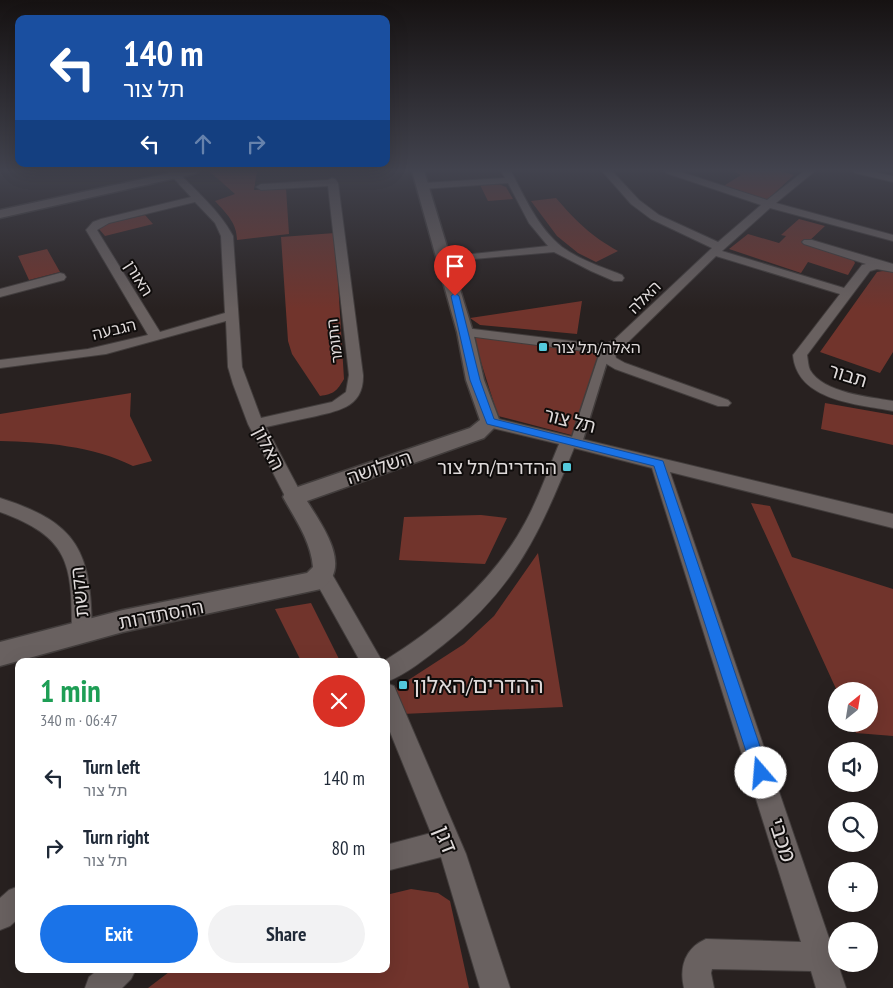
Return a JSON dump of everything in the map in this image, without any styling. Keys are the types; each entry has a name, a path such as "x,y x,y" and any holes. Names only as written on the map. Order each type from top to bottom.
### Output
{"street":[{"name":"האורן","path":"121,217 97,224 91,230 156,337"},
{"name":"האלון","path":"216,217 227,236 235,368 240,388 256,424 320,544 325,567 322,575"},
{"name":"התומר","path":"256,424 337,406 348,400 355,390 356,375 341,217"},
{"path":"431,217 465,332 475,380 490,422"},
{"path":"533,217 557,248 585,264 618,278"},
{"path":"655,217 717,249 848,293"},
{"name":"האלה","path":"606,349 620,343 717,249 753,217"},
{"path":"816,217 893,238"},
{"path":"808,242 863,258 877,265 893,268"},
{"path":"444,260 557,248"},
{"name":"תבור","path":"877,265 866,268 800,355 799,362 802,372 812,382 827,390 893,406"},
{"path":"0,293 60,277"},
{"name":"הגבעה","path":"0,364 88,353 156,337 232,315"},
{"path":"465,332 606,349"},
{"path":"606,349 610,360 620,366 723,403"},
{"path":"390,670 420,652 476,603 498,580 517,554 573,442 606,349"},
{"name":"תל צור","path":"490,422 893,521"},
{"name":"השלושה","path":"294,497 477,433 490,422"},
{"name":"מכבי","path":"659,464 831,988"},
{"name":"הקשת","path":"0,505 41,520 59,534 74,553 80,571 83,596 82,631"},
{"path":"322,575 369,658"},
{"name":"ההסתדרות","path":"0,654 82,631 294,587 313,582 322,575"},
{"name":"דגן","path":"390,703 448,842 495,988"},
{"path":"390,857 448,842"},
{"path":"0,916 15,903"},
{"path":"699,988 696,975 698,963 706,954 821,957"},
{"path":"100,988 116,973"}],"shaded area":[{"path":"136,217 147,217 153,224 105,236 99,229 107,224"},
{"path":"229,217 288,217 289,234 237,240 233,223"},
{"path":"543,217 573,217 584,228 618,251 596,262 578,253 557,236"},
{"path":"799,219 825,226 806,244 853,259 855,263 848,275 808,262 801,273 729,249 748,234 779,243 786,236 781,235"},
{"path":"335,233 344,379 335,391 320,396 292,354 288,341 281,237"},
{"path":"47,249 60,272 29,280 18,256"},
{"path":"877,272 893,272 893,352 880,373 820,352"},
{"path":"582,301 577,334 480,325 470,318"},
{"path":"473,337 600,352 575,436 498,416"},
{"path":"131,393 130,416 152,461 133,466 102,454 68,446 0,441 0,414"},
{"path":"825,403 893,415 893,445 821,429"},
{"path":"751,503 770,506 792,557 893,589 893,736 856,732 878,732 878,682 833,682"},
{"path":"481,515 507,518 485,564 399,560 404,517"},
{"path":"538,553 563,707 402,714 396,688 464,644 494,616"},
{"path":"311,603 338,658 300,658 275,609"},
{"path":"411,889 438,893 450,901 469,988 148,988 168,973 390,973 390,894"}],"place":[{"name":"האלה/תל צור","path":"543,347"},
{"name":"ההדרים/תל צור","path":"567,467"},
{"name":"ההדרים/האלון","path":"403,685"}],"route":[{"path":"455,296 475,380 490,422 659,464 761,773"}]}
